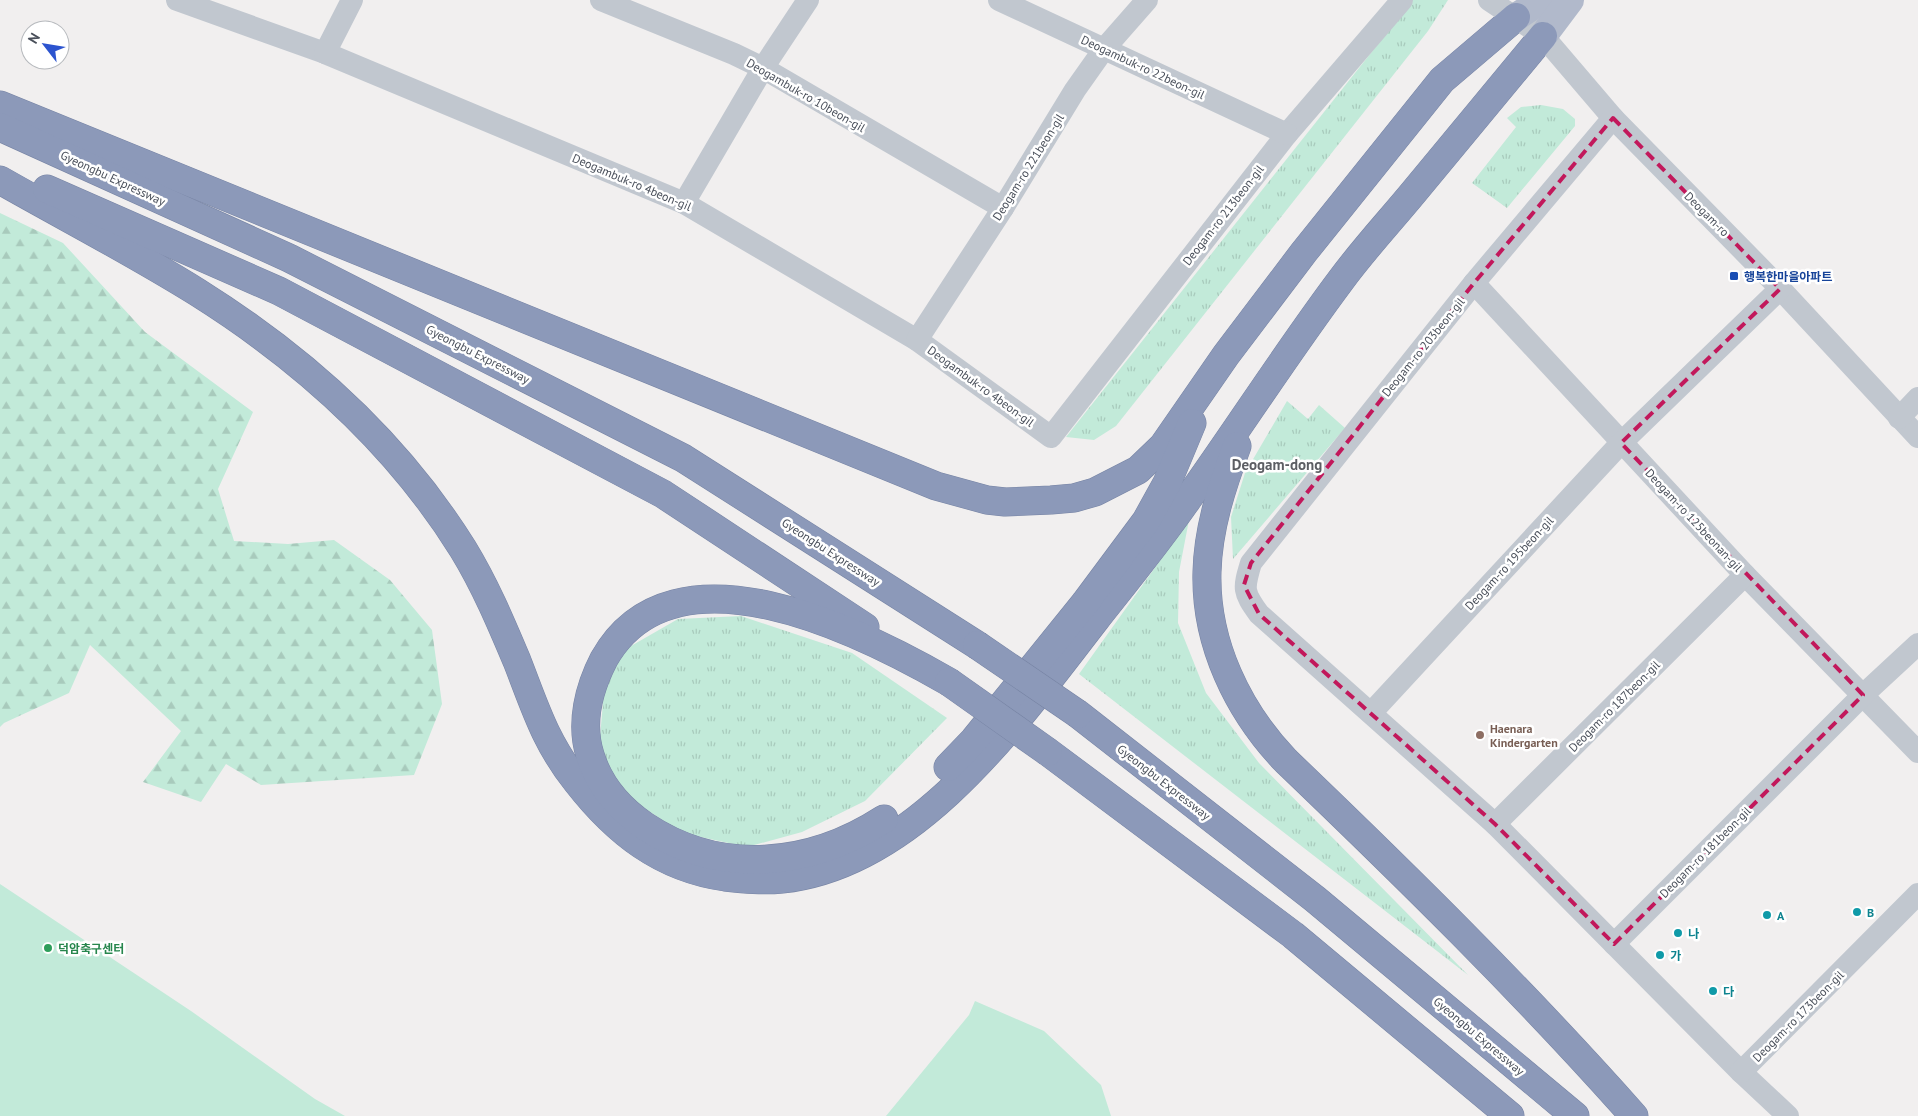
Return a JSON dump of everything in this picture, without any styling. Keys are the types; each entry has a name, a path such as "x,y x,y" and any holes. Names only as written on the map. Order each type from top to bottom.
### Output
{"highway":[{"path":"0,105 936,486 987,500 1028,502 1074,498 1095,492 1131,475 1150,460 1163,446 1226,355 1304,252 1442,80 1516,18"},
{"path":"0,180 209,300 271,343 310,374 350,410 390,451 462,549 488,594 541,726 564,765 614,824 642,846 681,866 712,875 755,880 777,880 796,877 835,866 873,848 946,794 990,751 1018,719 1155,545 1342,278 1543,36"},
{"name":"Gyeongbu Expressway","path":"0,127 289,258 683,458 977,644 1078,714 1315,899 1575,1116"},
{"path":"0,168 279,291 663,494 949,682 1048,752 1293,936 1510,1116"},
{"path":"949,682 876,644 791,611 737,599 702,599 669,606 654,613 638,622 616,643 598,671 592,687 585,721 586,738 589,754 602,784 622,807 662,836 707,854 752,861 793,856 835,845 856,836 878,823 939,776 974,740 1136,535 1153,510 1167,483 1201,402 1226,355"},
{"path":"1258,398 1246,423 1219,497 1212,523 1207,565 1210,616 1218,648 1236,694 1266,740 1560,1033 1634,1116"}],"main road":[{"path":"1516,18 1542,0"},
{"path":"1543,36 1570,0"}],"street":[{"name":"Deogambuk-ro 4beon-gil","path":"177,0 325,53 684,203 917,340 1051,436"},
{"path":"325,53 352,0"},
{"name":"Deogambuk-ro 10beon-gil","path":"600,0 734,54 763,68 1003,208"},
{"path":"684,203 763,68 808,0"},
{"name":"Deogambuk-ro 22beon-gil","path":"999,0 1287,134"},
{"name":"Deogam-ro 221beon-gil","path":"917,340 1003,208 1075,90 1104,49 1147,0"},
{"name":"Deogam-ro 213beon-gil","path":"1051,436 1287,134 1402,0"},
{"name":"Deogam-ro","path":"1489,0 1543,36 1613,118 1780,289 1918,437"},
{"name":"Deogam-ro 203beon-gil","path":"1371,713 1259,614 1250,601 1244,584 1251,563 1474,283 1613,118"},
{"name":"Deogam-ro 125beonan-gil","path":"1474,283 1745,575 1918,752"},
{"name":"Deogam-ro 195beon-gil","path":"1371,713 1621,443 1780,289"},
{"path":"1899,418 1918,398"},
{"name":"Deogam-ro 187beon-gil","path":"1495,824 1745,575"},
{"name":"Deogam-ro 181beon-gil","path":"1614,944 1863,695 1918,644"},
{"path":"1371,713 1425,764 1495,824 1614,944"},
{"name":"Deogam-ro 173beon-gil","path":"1614,944 1741,1072 1918,894"},
{"path":"1741,1072 1788,1116"}],"highlighted area":[{"path":"1613,118 1780,289 1621,443 1863,695 1614,944 1495,824 1259,614 1244,585 1251,563 1474,283"}],"green space":[{"path":"1413,0 1448,0 1428,31 1116,426 1094,440 1066,437"},
{"path":"1541,105 1563,109 1575,119 1575,126 1507,208 1472,183 1516,127 1507,118 1521,107"},
{"path":"0,213 63,243 145,332 253,412 218,489 234,541 288,544 334,540 390,580 432,630 442,704 414,775 261,785 226,764 201,802 143,782 181,731 90,645 69,693 4,723 0,727"},
{"path":"1287,401 1308,419 1319,405 1345,428 1233,559 1231,517 1245,473"},
{"path":"1189,520 1179,572 1178,623 1206,693 1259,763 1468,975 1079,674"},
{"path":"741,616 852,653 947,718 865,801 802,832 747,847 682,833 624,795 599,749 604,691 624,650 678,619"},
{"name":"덕암축구센터","path":"0,884 191,1011 315,1099 345,1116 0,1116"},
{"path":"975,1001 1044,1031 1101,1085 1111,1116 886,1116 969,1015"}],"place":[{"name":"행복한마을아파트","path":"1734,276"},
{"name":"Haenara Kindergarten","path":"1480,735"},
{"name":"B","path":"1857,912"},
{"name":"A","path":"1767,915"},
{"name":"나","path":"1678,933"},
{"name":"덕암축구센터","path":"48,948"},
{"name":"가","path":"1660,955"},
{"name":"다","path":"1713,991"}],"district":[{"name":"Deogam-dong","path":"1277,464"}]}
